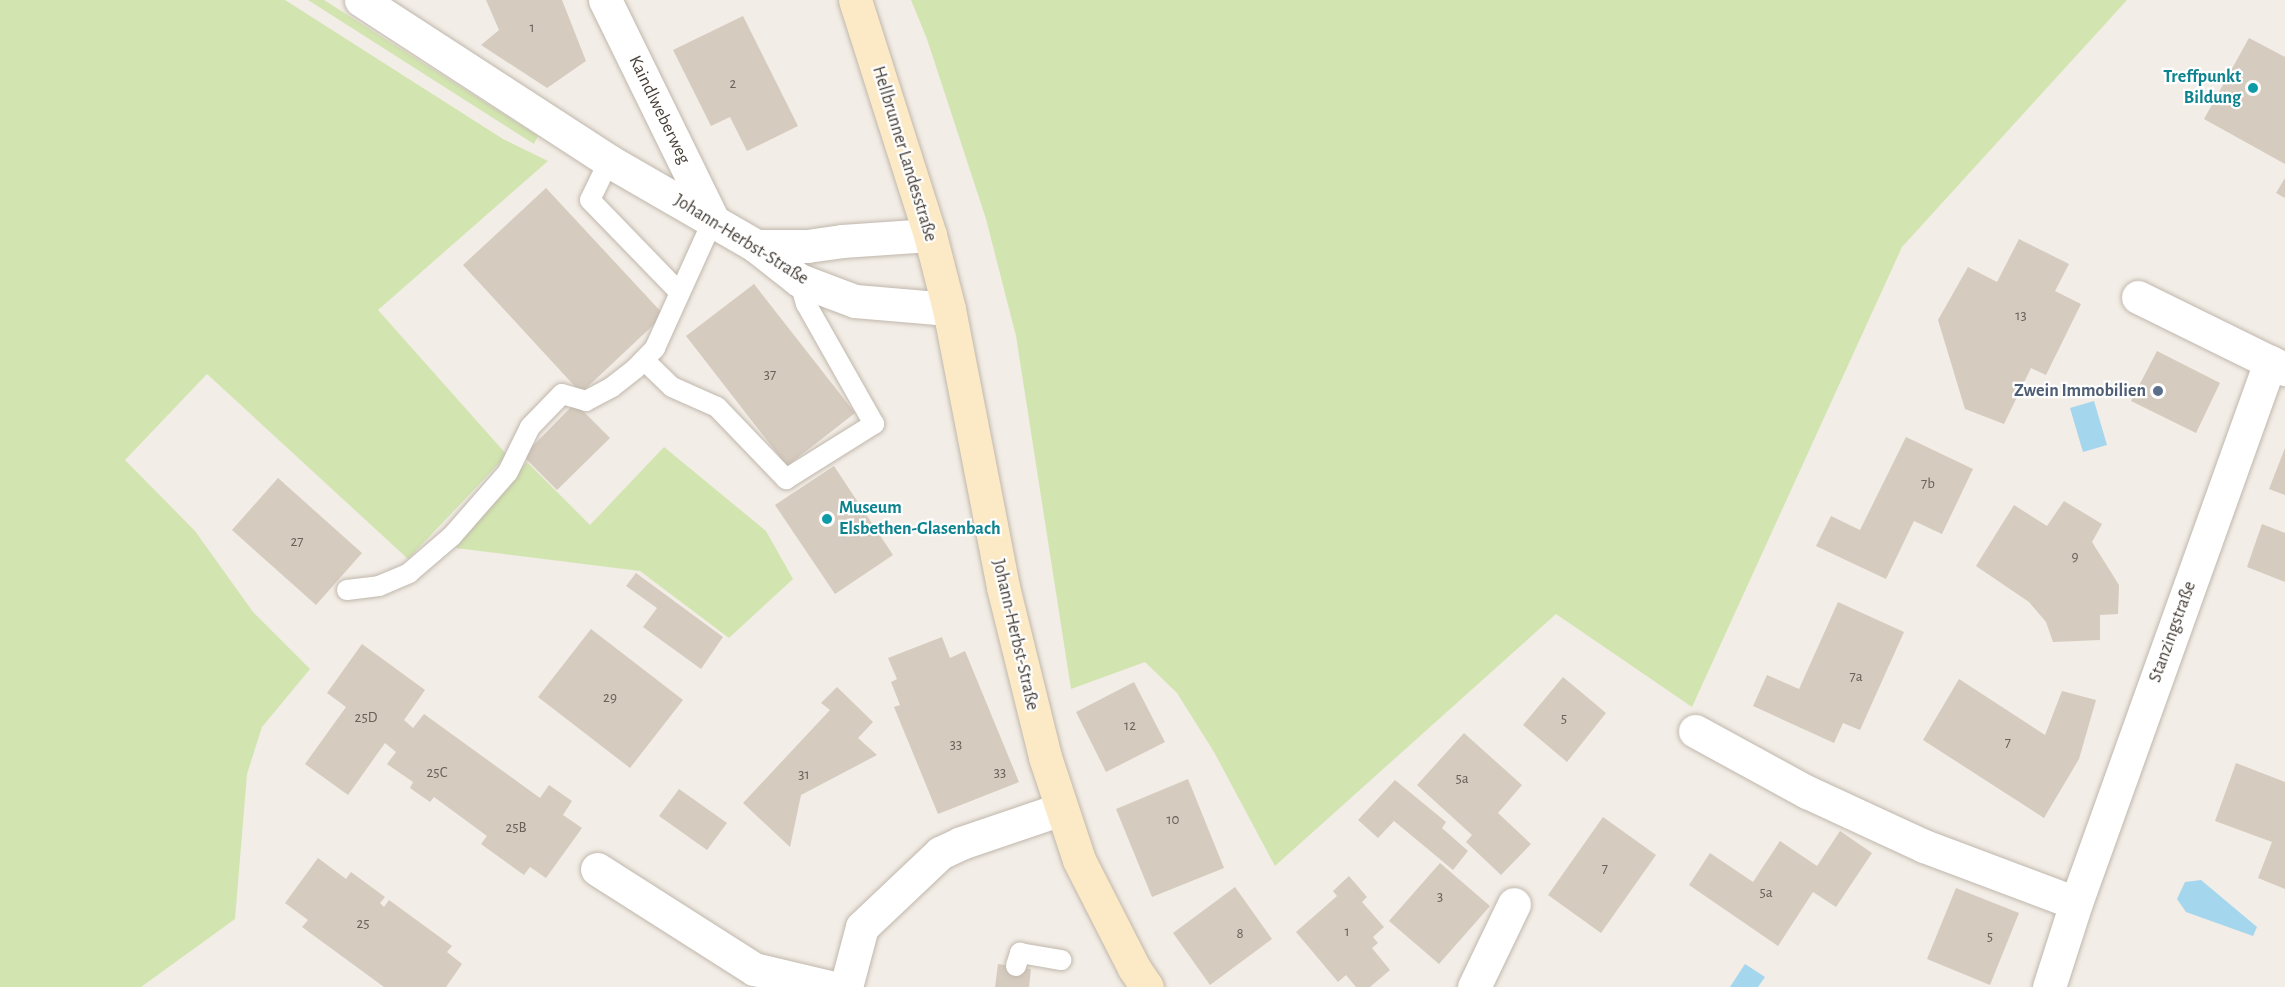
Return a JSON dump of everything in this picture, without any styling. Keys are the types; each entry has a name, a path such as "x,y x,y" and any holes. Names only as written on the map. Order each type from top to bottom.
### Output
{"main road":[{"name":"Hellbrunner Landesstraße","path":"855,0 930,235 949,309"},
{"name":"Johann-Herbst-Straße","path":"949,309 1024,683 1060,809 1079,860 1134,968 1147,987"}],"street":[{"name":"Johann-Herbst-Straße","path":"361,0 609,161 756,246 799,280 855,301 949,309"},
{"name":"Kaindlweberweg","path":"605,0 713,220"},
{"path":"756,246 807,246 842,241 930,235"},
{"name":"Stanzingstraße","path":"2049,987 2076,903 2277,365 2138,297"},
{"path":"1695,731 1807,792 1913,841 2076,903"},
{"path":"846,987 862,927 940,853 962,843 1060,809"},
{"path":"597,869 754,969 830,987"},
{"path":"1474,987 1514,904"}],"lane":[{"path":"609,161 590,200 680,293"},
{"path":"347,590 379,586 409,573 452,536 508,472 530,427 562,394 586,401 612,387 644,360 654,348 713,220"},
{"path":"644,360 672,387 717,407 786,479 874,424 806,304 799,280"},
{"path":"1016,966 1020,953 1061,960"}],"green space":[{"path":"0,0 285,0 503,139 548,161 378,310 507,455 408,559 207,374 125,460 195,531 253,612 310,669 262,727 247,774 235,919 141,987 0,987"},
{"path":"308,0 324,0 538,136 534,144"},
{"path":"911,0 2127,0 1902,247 1692,707 1556,614 1275,866 1214,752 1177,693 1145,662 1071,689 1016,336 986,219 927,39"},
{"path":"664,447 766,531 793,579 729,638 640,571 456,548 527,462 590,525"}],"water":[{"path":"2094,401 2107,445 2083,452 2070,408"},
{"path":"2201,880 2257,927 2253,936 2186,912 2177,899 2185,882"},
{"path":"1745,964 1765,977 1758,987 1730,987"}],"building":[{"path":"486,0 562,0 586,61 547,88 481,45 499,30"},
{"path":"743,16 798,126 747,151 730,117 711,126 673,50"},
{"name":"Treffpunkt Bildung","path":"2249,38 2285,57 2285,164 2204,119"},
{"path":"2285,178 2285,198 2276,193"},
{"path":"546,188 664,315 581,393 463,265"},
{"path":"2019,239 2069,264 2055,291 2081,304 2046,375 2031,368 2004,424 1965,409 1938,320 1968,267 1997,282"},
{"path":"754,284 855,413 787,466 686,336"},
{"path":"2157,351 2220,383 2196,433 2131,401"},
{"path":"575,403 610,438 557,490 523,456"},
{"path":"1906,437 1973,469 1942,534 1914,521 1886,579 1816,546 1831,516 1860,530"},
{"path":"2285,448 2285,495 2269,489"},
{"name":"Museum Elsbethen-Glasenbach","path":"834,466 893,555 835,594 775,505"},
{"path":"278,478 362,553 316,605 232,530"},
{"path":"2064,501 2102,524 2092,542 2119,585 2118,614 2100,615 2100,640 2053,642 2046,622 2029,602 1976,566 2014,505 2047,526"},
{"path":"2262,524 2285,533 2285,582 2247,567"},
{"path":"636,573 723,637 701,669 643,627 657,608 626,586"},
{"path":"1838,602 1904,632 1860,730 1843,723 1834,743 1753,706 1767,675 1799,689"},
{"path":"591,629 683,700 630,768 538,697"},
{"path":"942,637 950,658 965,651 1019,782 938,814 894,707 900,705 891,682 897,679 888,658"},
{"path":"362,644 425,690 404,720 413,728 424,714 540,798 549,785 572,801 563,815 582,828 546,878 530,867 524,875 481,844 487,836 434,797 430,802 410,788 413,782 387,764 396,752 385,743 348,795 305,764 346,707 327,693"},
{"path":"1563,677 1606,713 1567,762 1523,725"},
{"path":"1959,679 2045,735 2062,691 2096,700 2079,759 2044,818 1923,740"},
{"path":"1134,682 1165,742 1106,772 1076,712"},
{"path":"837,687 873,722 858,738 877,755 801,795 790,847 743,803 830,710 821,703"},
{"path":"1464,733 1522,785 1498,813 1531,844 1501,875 1466,842 1472,835 1417,785"},
{"path":"2236,763 2285,782 2285,889 2258,878 2272,842 2215,821"},
{"path":"1188,779 1224,868 1152,897 1116,809"},
{"path":"1395,780 1446,822 1442,828 1468,851 1453,870 1394,821 1378,838 1358,820"},
{"path":"679,789 727,823 707,850 659,816"},
{"path":"1603,817 1656,855 1601,933 1548,895"},
{"path":"1840,831 1872,853 1836,907 1813,892 1778,946 1689,885 1710,853 1753,882 1780,841 1817,866"},
{"path":"318,858 346,879 351,872 385,897 380,903 384,907 389,900 452,946 447,952 462,964 446,987 384,987 302,927 308,920 285,903"},
{"path":"1440,863 1490,906 1439,964 1389,921"},
{"path":"1349,876 1367,897 1362,902 1384,927 1373,937 1378,943 1372,948 1390,970 1370,987 1356,987 1346,975 1338,982 1296,932 1337,896 1333,891"},
{"path":"1235,887 1272,939 1210,985 1173,933"},
{"path":"1956,888 2019,913 1990,985 1927,959"},
{"path":"998,964 1031,969 1029,987 995,987"}],"place":[{"name":"Treffpunkt Bildung","path":"2253,88"},
{"name":"Zwein Immobilien","path":"2158,391"},
{"name":"Museum Elsbethen-Glasenbach","path":"827,519"}]}
